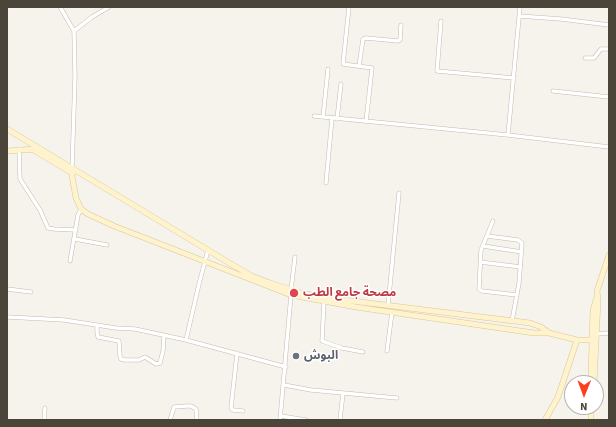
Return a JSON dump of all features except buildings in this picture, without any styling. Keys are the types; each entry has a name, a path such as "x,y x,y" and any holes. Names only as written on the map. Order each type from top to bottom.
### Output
{"street":[{"path":"60,7 74,31 75,77 73,171 76,198 81,209 96,218 205,262 261,280 291,293 324,302 534,333 549,333 577,340 594,340"},
{"path":"74,31 92,17 109,7"},
{"path":"349,7 343,64 371,67 372,70 366,122"},
{"path":"508,135 520,7"},
{"path":"520,16 609,25"},
{"path":"441,21 437,71 514,78"},
{"path":"359,66 363,39 399,41 401,25"},
{"path":"586,58 593,58 600,49 609,50"},
{"path":"323,117 328,68"},
{"path":"337,119 341,84"},
{"path":"553,91 609,97"},
{"path":"314,116 508,135 609,147"},
{"path":"326,183 332,118"},
{"path":"7,130 73,171"},
{"path":"7,151 38,148"},
{"path":"19,149 20,179 40,210 48,228 54,230 76,230"},
{"path":"32,149 73,171 208,250 241,273"},
{"path":"388,306 392,275 394,229 399,192"},
{"path":"70,261 78,215 81,209"},
{"path":"493,221 483,246 480,262 479,288 480,290 517,295"},
{"path":"487,236 520,241 523,245 517,295 512,321"},
{"path":"75,239 107,245"},
{"path":"483,246 522,252"},
{"path":"186,340 208,250"},
{"path":"594,340 596,334 597,291 609,254"},
{"path":"295,257 281,418 306,420"},
{"path":"592,375 594,340 593,307 609,261"},
{"path":"480,262 521,267"},
{"path":"7,289 31,292"},
{"path":"291,293 535,324 545,329 549,333"},
{"path":"324,302 322,341 342,348 363,352"},
{"path":"387,351 392,312"},
{"path":"450,314 450,320"},
{"path":"7,317 64,320 135,329 186,340 286,367"},
{"path":"97,325 98,336 119,342 120,356 125,360 139,360 145,357 155,363 160,363 163,351 164,336"},
{"path":"596,334 609,334"},
{"path":"545,420 558,398 577,340"},
{"path":"237,354 231,408 234,410 243,411"},
{"path":"284,385 311,390 398,398"},
{"path":"340,420 343,393"},
{"path":"170,420 174,407 191,406 196,409 197,420"},
{"path":"44,420 45,408"}],"place":[{"name":"مصحة جامع الطب","path":"294,293"},
{"name":"البوش","path":"296,356"}]}
